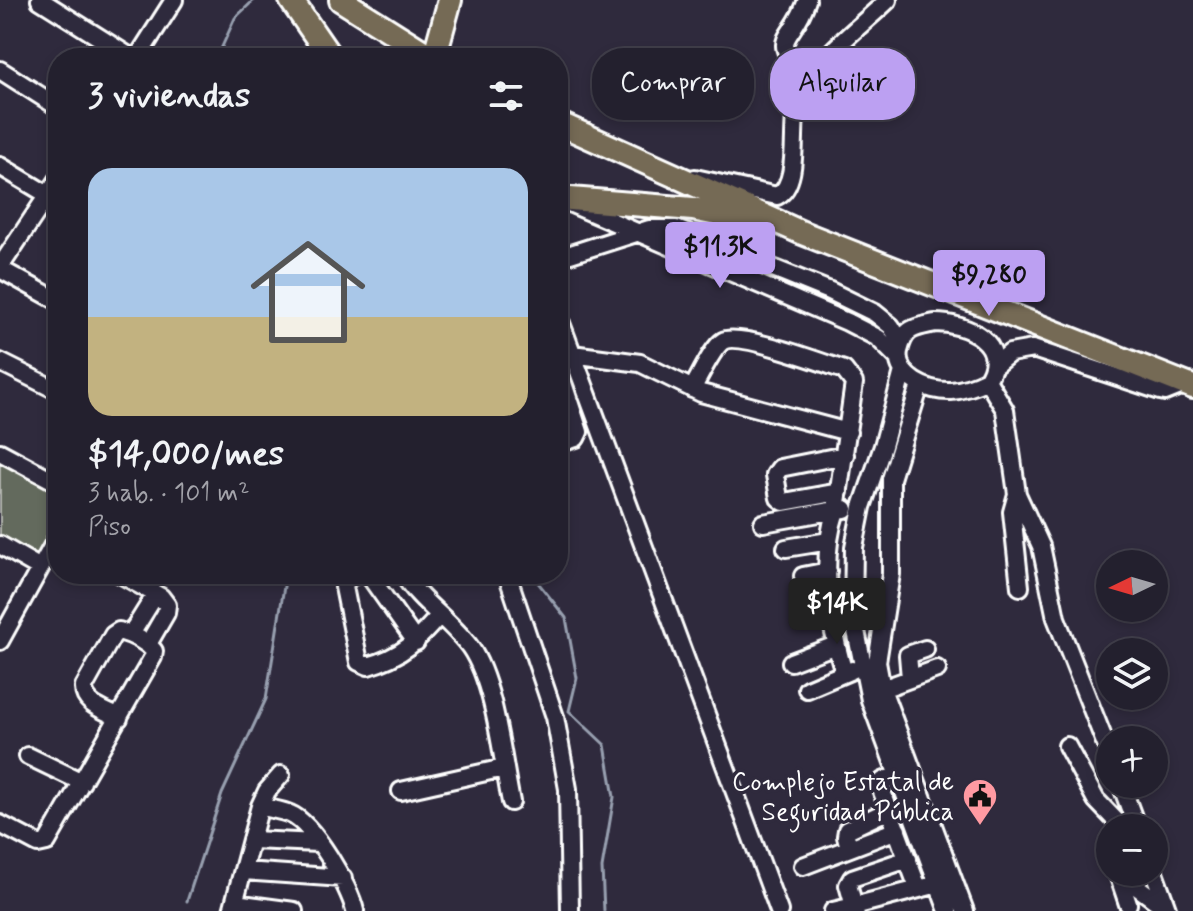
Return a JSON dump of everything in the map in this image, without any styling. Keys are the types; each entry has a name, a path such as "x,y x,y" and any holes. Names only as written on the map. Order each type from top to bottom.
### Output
{"highway":[{"path":"291,0 324,48"},
{"path":"341,0 416,48"},
{"path":"437,48 450,0"},
{"path":"568,127 831,245 1189,385"},
{"path":"568,199 693,209 749,220 831,245"}],"street":[{"path":"40,0 119,48"},
{"path":"142,48 174,0"},
{"path":"785,48 785,36 797,21 807,0"},
{"path":"837,48 888,0"},
{"path":"0,70 48,101"},
{"path":"677,175 781,195 790,178 795,120"},
{"path":"0,166 48,195"},
{"path":"568,202 634,233"},
{"path":"48,205 0,268 48,295"},
{"path":"568,255 634,233 666,227 676,229 816,285 875,313 891,326 900,357 920,385 950,391 972,388 1010,353 1033,349 1160,391 1189,385"},
{"path":"965,911 870,700 853,616 854,547 862,507 887,433 900,357 909,331 919,326 935,323 961,326 984,339 992,353 990,373 1005,410 1017,494 1041,546 1056,618 1099,726"},
{"path":"692,389 719,343 737,339 781,349 848,373 854,383 829,541 828,571 836,645 844,673"},
{"path":"568,343 779,911"},
{"path":"572,354 640,363 692,389 848,432"},
{"path":"0,362 48,386"},
{"path":"568,377 580,372"},
{"path":"920,385 891,479 891,574 877,662 905,772 948,911"},
{"path":"568,402 579,432 576,438 568,441"},
{"path":"0,452 48,478"},
{"path":"839,492 784,502 779,498 775,475 780,468 845,455"},
{"path":"1017,494 1012,512 1020,587"},
{"path":"763,523 862,507"},
{"path":"786,548 829,541"},
{"path":"0,545 40,568"},
{"path":"0,641 48,555"},
{"path":"803,576 828,571"},
{"path":"138,584 156,594 167,605 166,613 148,644"},
{"path":"345,584 359,662 368,666 389,660 416,642 439,616"},
{"path":"375,584 416,642"},
{"path":"409,584 466,643 481,670 511,802"},
{"path":"510,584 555,717 566,774 570,911"},
{"path":"131,634 156,594"},
{"path":"0,824 38,844 47,842 119,718 153,657 154,651 148,644 119,631 113,635 84,687 86,700 119,718"},
{"path":"791,662 836,645"},
{"path":"910,678 908,654 925,649"},
{"path":"807,689 861,667"},
{"path":"882,689 937,669"},
{"path":"1067,746 1096,800 1110,814"},
{"path":"28,756 82,782"},
{"path":"401,791 504,768"},
{"path":"905,772 881,783 918,888"},
{"path":"281,775 267,791 260,806 234,907 294,911"},
{"path":"260,806 291,814 318,843 343,878 355,911"},
{"path":"849,848 847,830 889,810"},
{"path":"803,866 897,830"},
{"path":"252,840 318,843"},
{"path":"855,908 848,885 852,878 908,859"},
{"path":"243,871 343,878"},
{"path":"833,911 855,908 938,884"},
{"path":"1122,886 1128,904"},
{"path":"1135,886 1168,910"},
{"path":"1159,886 1168,910"}],"green space":[{"path":"0,460 48,486 48,543 38,556 0,536"}],"waterway":[{"path":"222,48 235,18 254,0"},
{"path":"187,901 222,794 266,699 284,584"},
{"path":"539,584 566,618 577,678 569,711 605,745 614,797 602,868 604,911"}],"place":[{"name":"Complejo Estatal de Seguridad Pública","path":"980,827"}]}
